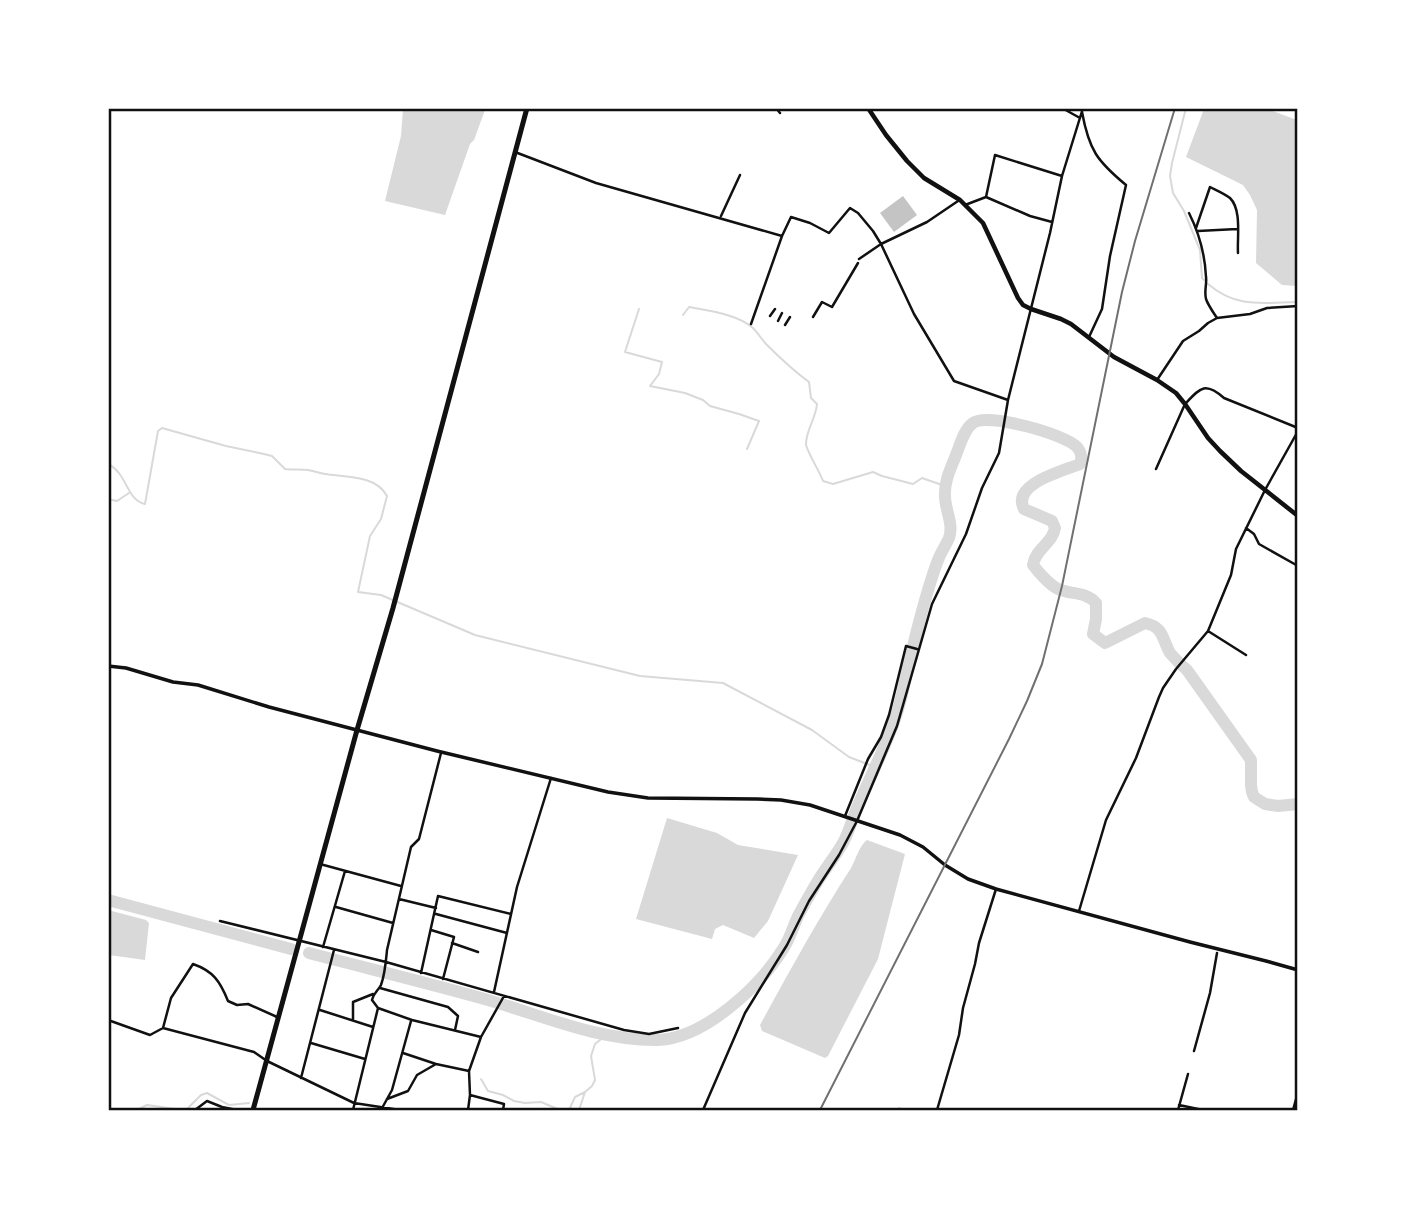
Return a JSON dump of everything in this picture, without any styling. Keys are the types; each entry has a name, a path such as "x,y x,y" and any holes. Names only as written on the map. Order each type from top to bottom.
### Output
{"highway":[{"path":"253,1111 357,730 397,596 527,108"}],"main road":[{"path":"867,108 907,161 925,178 960,200 983,223 1023,305 1071,324 1114,357 1176,393 1208,438 1241,471 1297,516"}],"street":[{"path":"776,108 780,113"},
{"path":"1062,108 1080,118"},
{"path":"703,1111 745,1013 857,821 897,726 932,604 966,534 982,488 999,453 1008,400 1062,176 1082,110"},
{"path":"1082,110 1091,149 1126,186 1110,256 1102,309 1089,337"},
{"path":"515,152 596,183 782,236"},
{"path":"986,197 995,155 1062,176"},
{"path":"721,218 740,175"},
{"path":"1197,229 1210,187 1230,199 1236,208 1238,253"},
{"path":"965,205 986,197 1030,216 1052,222"},
{"path":"813,317 822,302 832,307 858,261 881,244 927,222 960,200"},
{"path":"751,324 791,217 829,233 850,208 864,219 881,244 914,314 954,381 1008,400"},
{"path":"1189,213 1202,247 1207,281 1206,300 1217,318"},
{"path":"1197,229 1237,229"},
{"path":"1157,380 1183,341 1217,318 1250,314 1267,308 1297,306"},
{"path":"770,316 775,309"},
{"path":"778,321 782,313"},
{"path":"785,324 790,317"},
{"path":"1079,911 1106,820 1136,758 1159,697 1176,669 1208,631 1231,575 1236,549 1297,430 1205,387 1198,389 1185,404 1156,469"},
{"path":"1246,528 1254,534 1259,544 1297,566"},
{"path":"1208,631 1246,655"},
{"path":"845,816 868,759 881,737 906,646 917,649"},
{"path":"108,666 126,668 173,682 198,685 269,707 441,752 608,792 648,798 780,800 810,805 901,835 968,879 996,889 1297,970"},
{"path":"353,1020 353,1003 380,988 411,847 419,839 441,752"},
{"path":"494,993 517,887 551,778"},
{"path":"320,864 402,886"},
{"path":"323,947 345,871"},
{"path":"937,1111 959,1035 979,943 996,889"},
{"path":"421,973 438,896 511,914"},
{"path":"398,900 436,908"},
{"path":"335,906 393,923"},
{"path":"434,914 507,933"},
{"path":"220,921 386,962 624,1030 649,1034 678,1028"},
{"path":"431,929 454,937 443,979"},
{"path":"452,943 478,951"},
{"path":"301,1077 334,950"},
{"path":"1194,1051 1210,993 1217,953"},
{"path":"163,1028 171,998 192,964 208,969 223,989 228,1001 237,1005 248,1004 278,1018"},
{"path":"380,988 448,1007 458,1016 455,1031"},
{"path":"373,994 372,1000 378,1008 412,1020 481,1037"},
{"path":"468,1111 469,1071 481,1037 504,996"},
{"path":"353,1111 378,1008"},
{"path":"319,1009 373,1027"},
{"path":"108,1020 150,1035 163,1028 254,1052 267,1061 354,1103 400,1111"},
{"path":"381,1109 392,1090 412,1020"},
{"path":"310,1042 365,1059"},
{"path":"402,1053 469,1071"},
{"path":"387,1099 408,1091 417,1075 436,1064"},
{"path":"1178,1111 1188,1074"},
{"path":"1293,1111 1297,1092"},
{"path":"470,1095 504,1104 503,1111"},
{"path":"195,1111 207,1101 237,1111"},
{"path":"216,1111 218,1105"},
{"path":"1179,1105 1203,1111"},
{"path":"900,1111 899,1109 905,1111"}],"shaded area":[{"path":"403,109 484,109 445,215 385,201 401,136"},
{"path":"1204,109 1267,109 1297,120 1297,286 1282,285 1256,263 1257,210 1243,185 1186,157"},
{"path":"667,818 717,833 738,845 798,855 768,921 754,938 723,925 715,929 712,939 636,919"},
{"path":"867,840 905,854 878,959 825,1058 762,1031 760,1025"},
{"path":"108,910 149,923 145,960 109,955"}],"building":[{"path":"903,196 917,215 894,232 880,213"}],"waterway":[{"path":"1186,108 1170,176 1173,193 1184,211 1200,250 1204,280"},
{"path":"1208,284 1218,292 1239,301 1260,303 1296,302 1296,285"},
{"path":"683,315 689,307 739,319 753,328 777,355 809,382 811,398 817,404 806,444 823,481 833,484 873,472 913,484 922,478 945,486"},
{"path":"639,309 625,352 662,362 659,374 650,386 685,393 710,406 759,421 747,449"},
{"path":"309,953 481,998 590,1031 635,1039 658,1040 676,1037 694,1030 730,1008 760,979 783,949 798,916 848,833 895,719 928,590 949,538 945,501 948,475 965,433 973,423 981,420 1025,426 1058,436 1077,447 1081,456 1080,464 1041,480 1025,492 1022,500 1024,509 1052,521 1055,528 1051,538 1034,559 1033,565 1055,587 1087,597 1096,603 1093,634 1105,643 1145,623 1156,627 1170,653 1187,670 1251,760 1254,797 1265,804 1298,804"},
{"path":"108,464 120,474 134,497 145,504 158,431 162,428 272,456 285,469 308,470 368,481 382,489 387,496 381,519 370,536 358,592 381,595 475,635 640,676 723,683 812,730 849,757 875,767"},
{"path":"108,499 117,501 129,493"},
{"path":"108,900 291,949"},
{"path":"569,1110 575,1097 585,1092 595,1080 591,1056 595,1044 605,1036"},
{"path":"481,1079 488,1091 514,1101 541,1102 560,1110"},
{"path":"579,1110 585,1092"},
{"path":"186,1110 201,1095 207,1093 229,1105 249,1103"},
{"path":"137,1110 147,1105 182,1110"}],"railway":[{"path":"820,1110 1009,739 1042,664 1062,586 1122,292 1175,108"}]}
